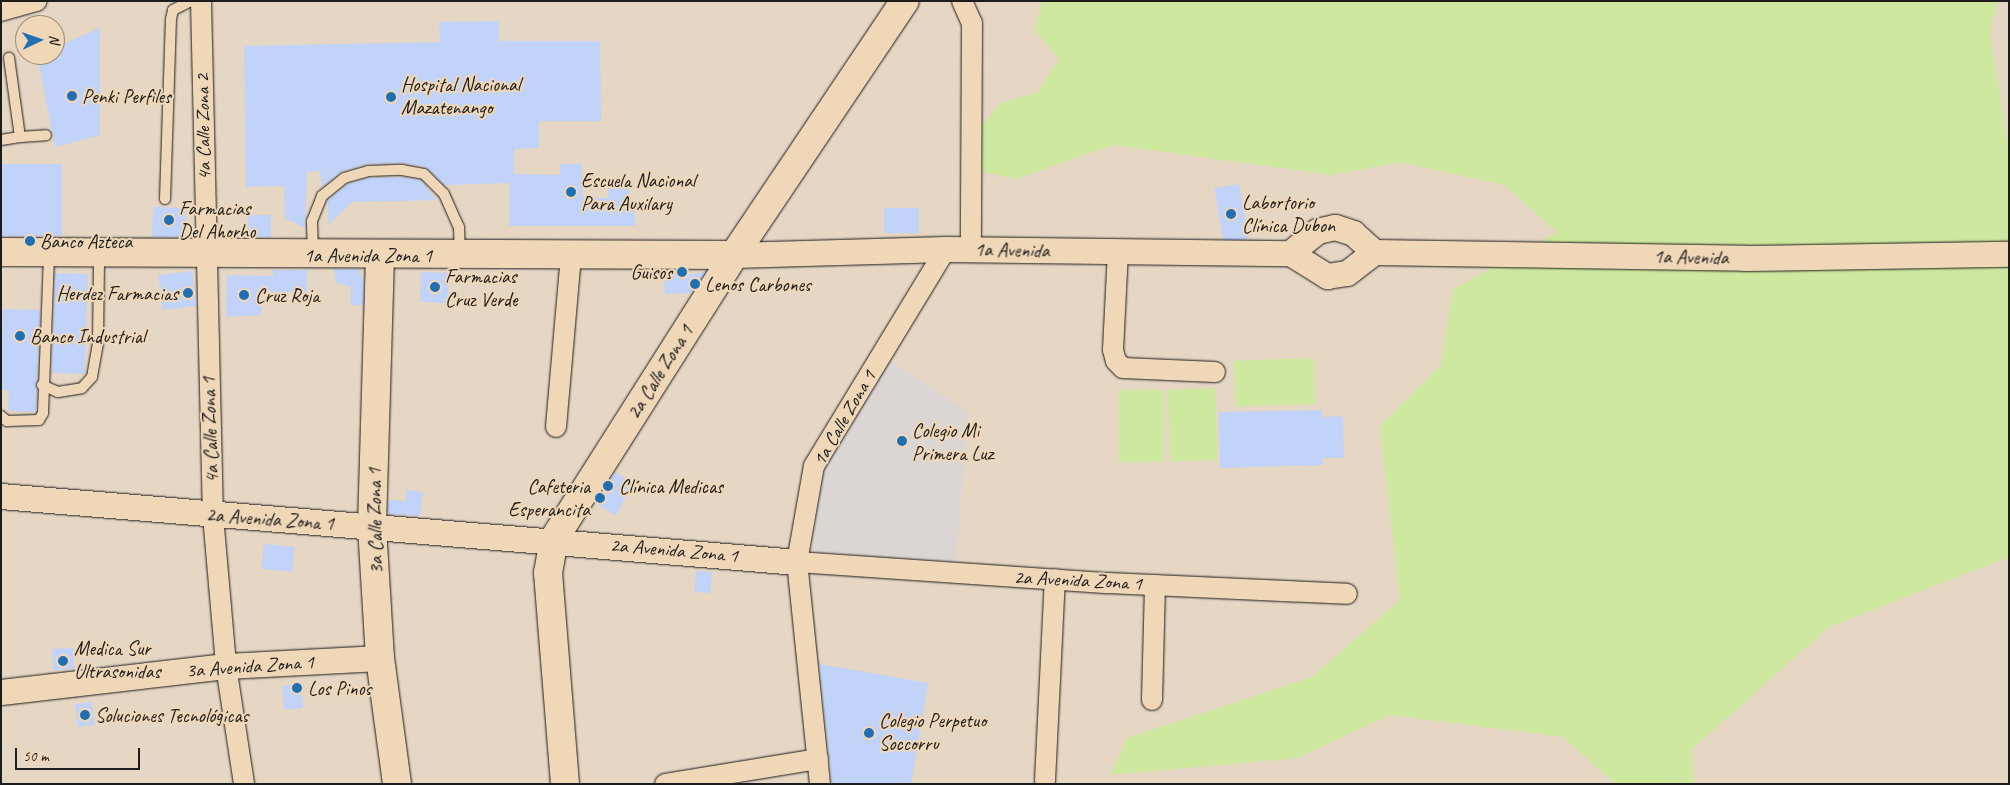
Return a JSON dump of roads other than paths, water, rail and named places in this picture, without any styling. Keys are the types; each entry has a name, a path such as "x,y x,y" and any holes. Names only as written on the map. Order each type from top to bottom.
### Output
{"main road":[{"name":"2a Calle Zona 1","path":"565,784 548,572 554,539 734,255 905,1"},
{"name":"1a Avenida Zona 1","path":"1,252 380,256 734,255"},
{"name":"3a Calle Zona 1","path":"380,256 372,527 380,658 397,784"}],"street":[{"path":"1,11 37,1"},
{"name":"4a Calle Zona 2","path":"202,1 204,254"},
{"path":"962,1 972,23 971,249"},
{"path":"1335,226 1353,233 1374,252 1356,268 1338,275 1317,273 1294,256 1317,231 1335,226"},
{"name":"1a Avenida","path":"734,255 946,248 1294,256"},
{"name":"1a Calle Zona 1","path":"820,784 797,562 814,466 946,248"},
{"path":"1118,251 1113,350 1116,361 1123,368 1215,372"},
{"name":"1a Avenida","path":"1374,252 1745,258 2009,254"},
{"name":"4a Calle Zona 1","path":"204,254 213,516 226,666 244,784"},
{"path":"556,427 571,254"},
{"name":"2a Avenida Zona 1","path":"1,496 213,516 554,539 797,562 1155,585 1347,594"},
{"path":"1045,781 1055,579"},
{"path":"1152,700 1155,585"},
{"name":"3a Avenida Zona 1","path":"1,692 226,666 380,658"},
{"path":"665,784 818,759"}],"lane":[{"path":"165,200 173,10 191,1"},
{"path":"9,58 20,137"},
{"path":"1,140 46,135"},
{"path":"313,255 312,221 322,196 344,178 368,171 402,170 424,174 444,194 459,227 460,255"},
{"path":"1,416 7,421 39,420 43,412 42,385 49,253"},
{"path":"42,385 58,392 82,388 92,377 98,343 99,253"}],"place":[{"name":"Penki Perfiles","path":"72,96"},
{"name":"Hospital Nacional Mazatenango","path":"391,97"},
{"name":"Escuela Nacional Para Auxilary","path":"571,192"},
{"name":"Labortorio Clínica Dubon","path":"1231,214"},
{"name":"Farmacias Del Ahorho","path":"169,220"},
{"name":"Banco Azteca","path":"30,241"},
{"name":"Guisos","path":"682,272"},
{"name":"Lenos Carbones","path":"695,284"},
{"name":"Farmacias Cruz Verde","path":"435,287"},
{"name":"Herdez Farmacias","path":"188,293"},
{"name":"Cruz Roja","path":"244,295"},
{"name":"Banco Industrial","path":"20,336"},
{"name":"Colegio Mi Primera Luz","path":"902,441"},
{"name":"Clínica Medicas","path":"608,486"},
{"name":"Cafeteria Esperancita","path":"600,498"},
{"name":"Medica Sur Ultrasonidas","path":"63,661"},
{"name":"Los Pinos","path":"297,688"},
{"name":"Soluciones Tecnológicas","path":"85,715"},
{"name":"Colegio Perpetuo Soccorru","path":"869,733"}]}
